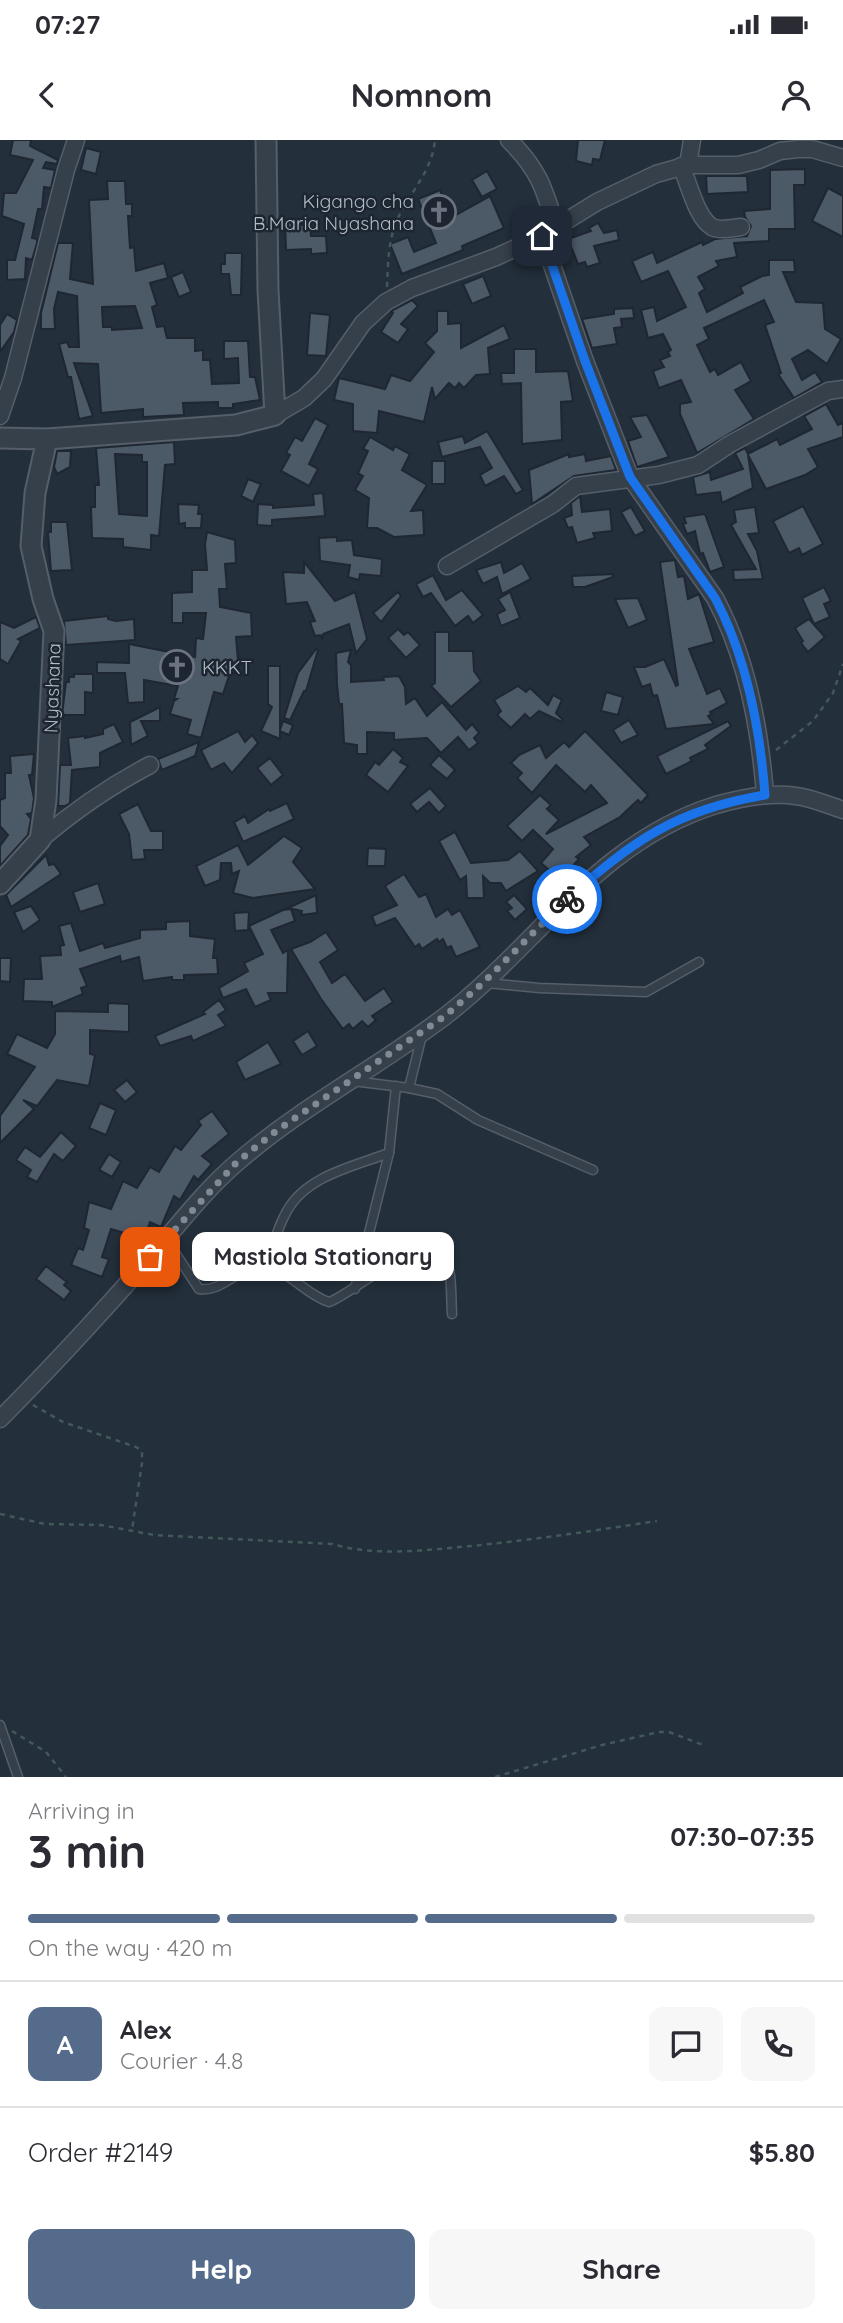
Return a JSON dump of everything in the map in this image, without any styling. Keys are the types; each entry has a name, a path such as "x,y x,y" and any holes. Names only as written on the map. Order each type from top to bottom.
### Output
{"street":[{"path":"0,416 13,378 76,140"},
{"path":"266,140 268,290 275,415"},
{"path":"509,140 532,164 542,183 549,232 585,361 630,477 715,598 724,615 757,720 765,795"},
{"path":"692,140 684,166 703,216 712,226 721,229 741,227"},
{"path":"0,438 47,439 236,425 275,415 304,398 324,379 363,324 386,302 412,288 496,257 549,232 597,202 656,174 684,166 738,164 759,160 780,151 798,149 812,149 843,158"},
{"path":"447,566 553,504 576,486 659,475 698,465 730,444 828,391 843,389"},
{"name":"Nyashana","path":"40,840 48,775 54,631 43,599 31,546 35,493 47,439"},
{"path":"0,884 40,840 71,813 109,787 150,765"},
{"path":"0,1419 72,1346 237,1162 276,1131 422,1032 484,982 564,902 612,860 654,830 695,812 731,801 765,795 796,796 843,810"}],"lane":[{"path":"484,982 539,988 646,992 699,961"},
{"path":"409,1088 422,1032"},
{"path":"350,1081 437,1094 478,1119 593,1170"},
{"path":"355,1289 389,1153 396,1086"},
{"path":"265,1267 288,1209 301,1193 341,1171 389,1153"},
{"path":"166,1239 199,1289 207,1290 240,1272 265,1267 280,1272 329,1302 355,1289 407,1254 420,1250 432,1252 444,1259 449,1269 452,1314"},
{"path":"0,1725 18,1777"}],"path":[{"path":"386,302 389,241 399,215 426,171 433,155 435,140"},
{"path":"764,766 790,737 813,721 833,693 843,664"},
{"path":"21,1397 63,1422 142,1451 132,1530"},
{"path":"0,1514 45,1524 101,1525 154,1535 191,1538 332,1544 352,1550 428,1550 533,1539 657,1521"},
{"path":"9,1730 46,1752 66,1777"},
{"path":"495,1777 602,1745 659,1732 670,1732 703,1745"}],"building":[{"path":"13,140 31,140 30,146 58,160 57,164 46,162 43,168 55,170 51,188 44,187 42,209 38,209 32,238 37,239 37,243 32,260 26,258 25,279 7,280 7,260 15,260 24,224 2,216 4,193 16,193 33,160 10,155"},
{"path":"578,140 605,140 600,160 593,159 592,165 576,161"},
{"path":"86,148 101,152 96,174 81,170"},
{"path":"805,169 805,185 794,185 795,229 769,229 769,241 734,243 737,257 716,261 719,266 698,277 705,289 699,293 707,312 743,293 740,287 769,275 769,260 794,260 795,272 783,272 796,302 823,303 825,329 841,339 827,364 808,350 792,359 802,380 815,372 822,382 794,398 778,374 781,373 765,325 774,322 764,300 704,328 709,339 697,345 710,372 715,369 718,375 741,362 751,381 735,390 754,419 697,453 680,414 680,404 691,402 681,380 659,388 653,371 664,367 660,360 670,356 668,352 671,350 663,334 648,338 641,310 654,307 657,321 686,307 668,271 641,282 632,261 653,252 657,263 702,242 703,245 715,239 747,236 751,226 744,211 770,209 770,170"},
{"path":"487,171 497,189 482,197 472,180"},
{"path":"706,176 747,176 748,192 707,194"},
{"path":"107,181 125,181 126,204 132,204 132,216 128,216 130,248 134,247 136,271 164,263 168,278 150,283 157,305 152,307 157,327 164,326 167,338 195,338 195,351 203,350 203,360 210,360 212,384 239,383 238,358 224,359 224,341 248,341 250,377 255,377 260,400 233,404 233,408 218,408 218,402 183,403 184,415 143,417 143,409 101,413 98,364 74,363 93,416 79,419 71,377 68,377 59,344 67,342 69,347 79,347 77,296 58,292 54,309 55,329 41,329 41,313 58,243 73,243 70,279 93,284 89,200 108,199","holes":["135,306 142,328 112,330 112,327 103,327 102,307"]},
{"path":"828,188 843,196 843,237 812,221"},
{"path":"440,190 452,217 490,196 504,228 462,246 463,250 402,274 390,244 408,237 414,252 436,243 418,199"},
{"path":"297,220 297,225 310,224 311,236 326,236 327,253 311,254 311,249 286,250 285,221"},
{"path":"598,223 604,233 617,230 619,240 594,246 600,263 587,267 585,262 578,264 568,239 591,231 589,228"},
{"path":"225,253 242,253 241,295 231,295 229,274 221,274"},
{"path":"183,272 191,292 179,297 171,277"},
{"path":"483,276 491,296 472,304 463,284"},
{"path":"412,300 418,306 401,324 408,329 398,343 381,332 393,313 391,311"},
{"path":"633,308 634,318 621,319 622,327 614,328 617,344 592,348 582,319 614,314 614,309"},
{"path":"437,311 448,311 448,324 461,323 461,348 504,325 510,339 488,348 490,374 476,375 464,388 459,383 455,388 449,383 435,399 432,387 424,422 379,411 377,433 353,431 353,404 334,400 339,378 385,389 391,375 410,381 434,352 425,343 437,331"},
{"path":"310,313 330,315 326,356 307,355"},
{"path":"7,314 17,320 14,332 0,352 0,325"},
{"path":"514,349 536,349 536,372 568,371 573,401 561,402 562,440 522,444 521,383 502,384 501,373 514,373"},
{"path":"826,404 838,425 843,423 843,437 808,449 818,467 805,475 766,489 748,455 753,488 722,503 720,492 696,495 693,477 710,472 711,480 743,469 735,453 745,448 748,454 777,439 780,445 812,429 804,416"},
{"path":"647,415 669,457 637,467 628,441 641,437 630,417"},
{"path":"315,418 328,425 309,464 318,469 309,486 281,471 290,455 286,453 295,437 302,441"},
{"path":"487,431 523,490 516,494 504,476 485,486 480,475 492,468 480,447 442,457 438,442 463,436 465,443"},
{"path":"370,437 393,450 395,446 410,454 402,470 427,485 411,511 423,510 424,535 394,537 377,528 367,528 369,498 355,490 363,476 358,473 368,451 363,449"},
{"path":"174,442 175,464 165,465 159,536 151,535 151,550 123,547 123,539 92,538 91,507 95,507 95,485 99,485 96,448","holes":["115,454 142,455 142,462 147,462 147,516 119,514"]},
{"path":"57,451 71,451 70,467 57,474 54,467"},
{"path":"569,454 569,457 585,454 586,461 611,456 616,470 574,476 532,504 529,470"},
{"path":"432,461 445,461 445,484 432,484"},
{"path":"248,479 261,484 253,502 241,496"},
{"path":"323,493 325,516 272,520 272,526 257,525 258,504 273,505 273,508 314,505 313,494"},
{"path":"580,496 582,512 610,509 612,531 593,533 595,538 577,543 572,527 568,528 564,518 572,515 571,503"},
{"path":"178,504 199,505 198,514 202,514 201,528 185,528 185,523 179,524"},
{"path":"803,506 823,544 802,555 799,548 789,553 773,521"},
{"path":"631,507 645,531 635,536 621,512"},
{"path":"755,507 759,533 748,534 757,551 763,579 734,580 733,570 756,569 731,525 736,522 734,510"},
{"path":"705,514 724,567 710,572 703,553 700,554 695,531 687,534 683,524 686,523 684,517"},
{"path":"51,522 67,522 72,570 51,571 48,532 51,532"},
{"path":"207,532 235,540 236,563 225,564 227,589 219,589 220,607 251,613 252,636 236,637 239,672 230,673 223,694 214,692 201,738 187,734 191,720 170,714 177,699 174,699 178,686 144,680 144,702 128,703 125,673 97,673 97,662 129,663 129,644 195,657 196,638 203,639 206,613 183,613 183,623 172,623 172,593 192,592 192,570 207,570"},
{"path":"337,537 337,541 352,540 354,555 382,559 381,576 360,574 359,580 348,577 350,565 320,561 319,538"},
{"path":"675,560 678,577 684,576 688,599 699,594 714,642 689,649 707,694 720,688 727,703 710,712 712,714 708,716 714,724 666,729 657,695 653,696 650,684 642,687 634,667 645,667 664,659 676,686 678,685 660,562"},
{"path":"304,562 335,601 355,592 367,639 356,653 349,624 323,634 322,638 320,635 315,636 310,622 315,621 307,602 286,604 283,572 304,573"},
{"path":"501,562 504,573 522,563 531,579 502,594 497,577 483,584 476,570"},
{"path":"613,574 613,577 585,587 573,587 572,576"},
{"path":"433,575 446,600 462,590 483,615 473,623 468,616 455,626 431,593 423,597 416,584"},
{"path":"824,587 831,601 824,604 830,617 814,624 802,598"},
{"path":"398,592 401,596 381,622 373,613"},
{"path":"510,592 520,618 501,626 497,614 505,610 498,599"},
{"path":"638,598 647,620 628,628 615,599"},
{"path":"108,616 108,619 116,621 134,619 135,640 66,645 64,621"},
{"path":"36,617 40,628 18,639 21,641 8,664 0,659 0,622 14,628"},
{"path":"809,619 825,637 808,652 795,628"},
{"path":"398,629 404,635 408,632 420,645 406,658 388,638"},
{"path":"435,632 449,632 449,651 473,651 474,671 481,681 451,707 431,686 435,683"},
{"path":"316,649 318,650 306,691 290,720 284,718 298,673"},
{"path":"351,650 348,662 351,665 351,682 384,680 383,677 399,676 405,687 406,704 415,698 427,716 442,702 466,730 472,724 479,733 474,738 478,743 469,750 458,737 441,753 427,738 394,740 394,733 367,732 367,754 357,754 357,745 344,743 342,704 339,704 337,684 336,653"},
{"path":"268,666 280,666 280,730 283,721 293,725 289,735 280,731 280,739 261,731 272,707 268,704"},
{"path":"74,674 93,674 93,693 85,692 85,715 62,715 66,682 69,682 69,677 74,677"},
{"path":"518,686 526,692 530,688 548,705 553,695 562,700 556,713 562,722 539,711 530,719 525,714 511,728 497,715 501,711 494,700"},
{"path":"606,692 623,697 618,715 601,711"},
{"path":"160,707 160,721 141,721 148,736 131,745 130,722"},
{"path":"629,720 638,735 621,743 613,730"},
{"path":"728,721 731,726 705,745 708,749 690,758 692,761 666,774 657,756"},
{"path":"114,724 123,742 100,753 100,767 72,770 70,803 58,806 60,765 71,765 68,738 103,734 103,729"},
{"path":"238,731 245,742 252,735 258,743 232,773 224,763 211,770 201,750"},
{"path":"585,731 648,795 641,803 638,800 620,817 584,837 591,845 576,857 579,859 564,876 559,872 556,876 541,863 553,849 533,830 522,841 507,826 540,795 551,805 547,809 559,820 546,834 607,803 591,785 585,792 556,765 532,793 517,778 522,773 511,763 519,755 540,745 546,758 564,742 569,747"},
{"path":"199,742 195,756 162,770 158,759"},
{"path":"393,749 403,758 400,762 408,766 388,792 366,775 375,762 379,765"},
{"path":"34,754 32,775 29,775 34,798 32,813 27,814 31,819 28,835 0,866 0,846 8,835 0,826 0,800 5,798 5,773 11,773 10,756"},
{"path":"439,755 455,770 447,779 430,765"},
{"path":"270,758 283,775 271,785 257,768"},
{"path":"430,788 446,806 439,813 429,802 417,812 410,804"},
{"path":"287,803 294,819 243,842 234,822 245,816 248,823 269,809 270,811"},
{"path":"138,804 151,831 163,831 163,850 144,850 145,859 132,860 129,834 119,814"},
{"path":"455,832 471,863 508,860 520,851 538,871 506,891 501,883 490,883 483,876 484,898 467,898 466,876 460,880 439,841"},
{"path":"284,836 302,848 293,862 315,889 253,898 233,893 239,871 232,874 231,863 221,863 220,880 205,886 196,866 238,845 248,865"},
{"path":"368,848 386,849 385,866 367,866"},
{"path":"46,855 49,865 54,864 61,874 11,907 6,895"},
{"path":"404,874 419,897 426,894 436,917 448,909 452,915 460,910 480,947 456,957 451,946 447,948 443,939 439,942 437,939 422,949 419,944 415,947 395,918 376,926 372,916 397,905 385,886"},
{"path":"98,883 105,904 80,912 73,892"},
{"path":"316,895 317,913 301,915 302,911 288,908"},
{"path":"514,895 527,909 515,920 507,911 512,908 506,902"},
{"path":"31,906 40,920 23,932 14,912"},
{"path":"291,909 295,921 271,930 283,953 288,950 287,993 268,993 271,1000 255,1007 246,989 223,998 219,988 248,971 244,963 263,954 249,926"},
{"path":"249,912 248,930 235,931 234,913"},
{"path":"190,921 190,936 215,939 213,958 217,958 218,974 184,975 184,980 172,980 172,977 143,981 139,957 121,962 120,956 80,969 87,986 81,988 83,994 52,1007 52,1002 23,1001 24,979 42,979 40,956 61,955 60,946 64,945 59,926 71,923 80,951 103,943 105,948 140,938 140,930 166,929 166,922"},
{"path":"326,932 338,950 320,962 332,983 345,974 365,1001 384,988 393,1002 372,1016 376,1020 368,1027 362,1021 353,1029 349,1024 343,1029 291,949"},
{"path":"0,958 11,958 10,982 0,981"},
{"path":"219,1000 226,1010 218,1015 226,1026 193,1041 191,1036 160,1046 155,1036 205,1014 203,1012"},
{"path":"108,1003 129,1004 129,1032 90,1030 90,1054 95,1055 89,1086 57,1080 37,1106 23,1100 34,1109 0,1143 0,1116 35,1067 7,1054 17,1034 47,1048 55,1034 55,1011 108,1012"},
{"path":"308,1031 317,1046 302,1055 293,1041"},
{"path":"268,1042 281,1064 245,1080 236,1062"},
{"path":"127,1080 137,1092 125,1102 114,1090"},
{"path":"100,1103 116,1110 106,1135 89,1128"},
{"path":"212,1111 229,1134 202,1156 212,1164 198,1180 194,1176 180,1200 174,1196 161,1227 150,1222 144,1239 111,1229 102,1257 109,1259 102,1277 71,1265 78,1248 83,1250 89,1230 84,1228 89,1202 111,1209 123,1181 137,1188 150,1167 159,1172 175,1146 181,1150 201,1125 198,1121"},
{"path":"61,1132 76,1146 63,1161 54,1154 37,1182 27,1177 31,1170 16,1160 25,1147 40,1157"},
{"path":"109,1154 121,1162 112,1177 99,1170"},
{"path":"46,1266 67,1282 64,1285 71,1291 64,1300 36,1279"}],"way so far":[{"path":"150,1257 237,1162 276,1131 445,1016 484,982 567,899"}],"place":[{"name":"Kigango cha B.Maria Nyashana","path":"439,212"},
{"name":"KKKT","path":"177,667"},
{"name":"Mastiola Stationary","path":"150,1257"}],"route":[{"path":"542,236 585,361 630,477 692,564 724,615 757,720 765,795 731,801 695,812 654,830 612,860 567,899"}]}
